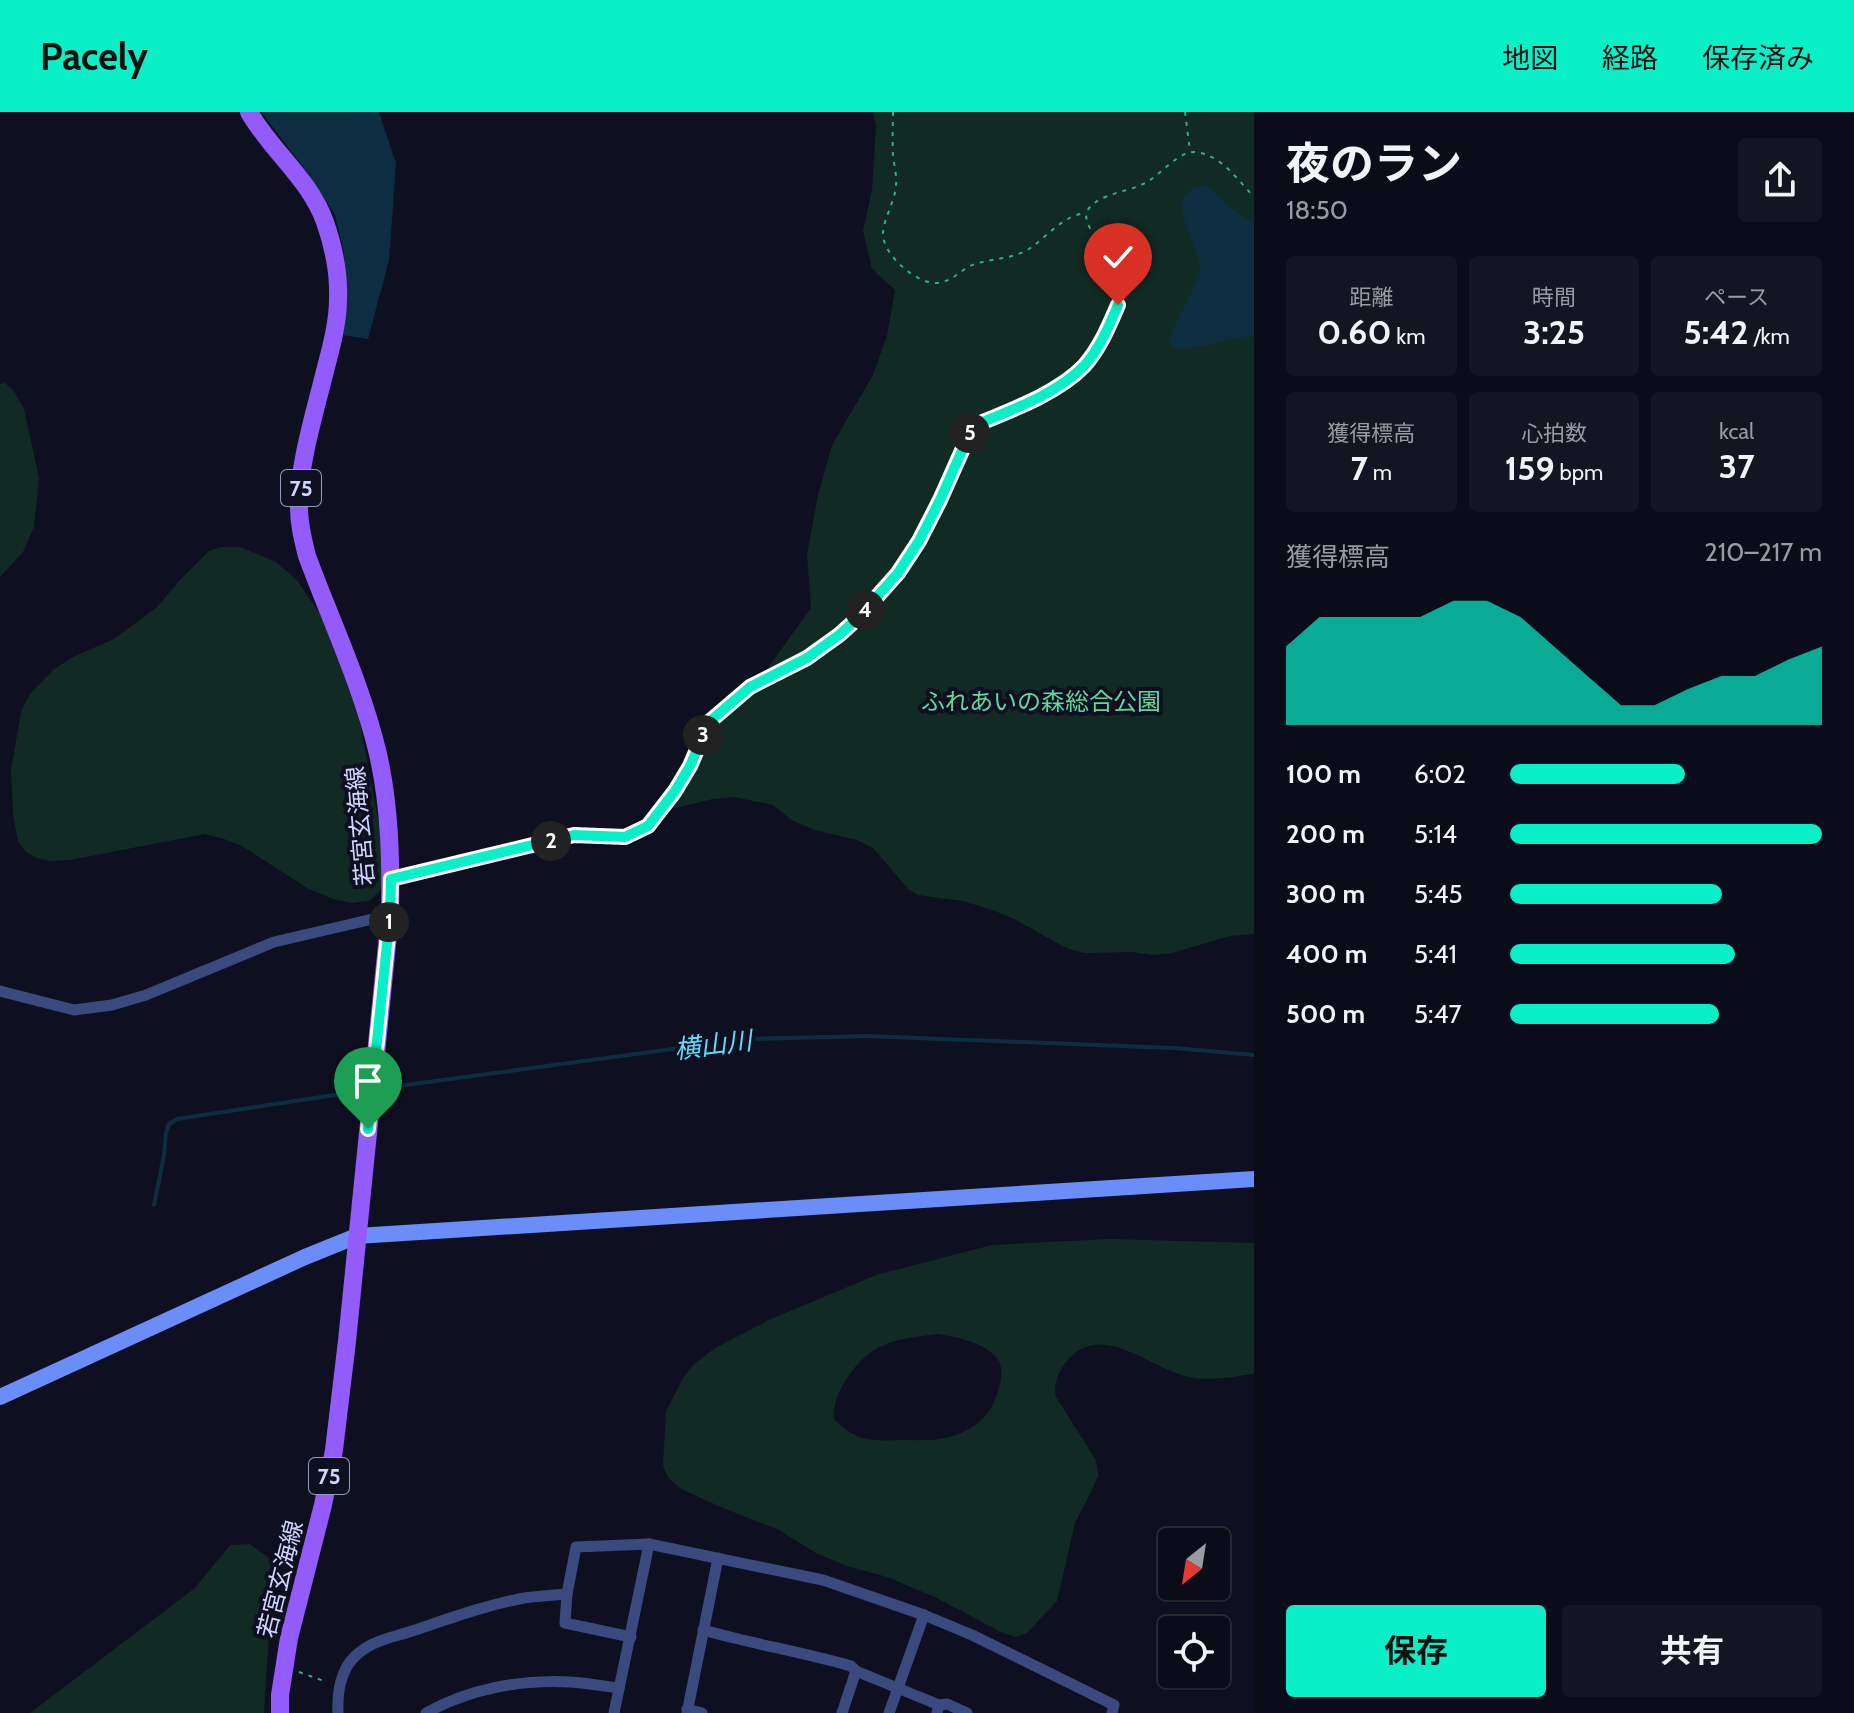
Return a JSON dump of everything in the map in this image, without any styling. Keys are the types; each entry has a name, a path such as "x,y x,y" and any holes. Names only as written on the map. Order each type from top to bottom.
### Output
{"main road":[{"name":"若宮玄海線","path":"249,112 314,198 326,226 335,262 338,300 332,343 308,439 300,520 307,556 378,754 389,824 391,879 390,915 334,1450 283,1667 280,1713"}],"street":[{"path":"0,991 74,1010 112,1005 146,995 274,942 390,915"},
{"path":"0,1397 357,1236 1254,1179"},
{"path":"614,1713 649,1544"},
{"path":"631,1637 565,1623 576,1547 649,1544 823,1580 972,1635 1114,1705 1112,1713"},
{"path":"702,1713 687,1711 718,1558"},
{"path":"338,1713 342,1675 359,1652 376,1642 524,1598 567,1594"},
{"path":"889,1713 924,1615"},
{"path":"703,1630 851,1666 938,1709 947,1704 967,1713"},
{"path":"842,1713 856,1671"},
{"path":"426,1713 461,1697 530,1682 571,1682 619,1688"}],"path":[{"path":"893,112 892,149 897,182 884,227 884,240 888,250 910,274 937,283 953,278 968,267 1028,249 1064,221 1086,213"},
{"path":"1185,112 1190,152"},
{"path":"391,879 574,835 625,837 648,826 690,766 709,722 750,687 807,658 839,635 883,591 919,541 973,426 1062,383 1085,365 1096,350 1118,305 1122,274 1113,253 1088,227 1086,213 1089,207 1098,200 1147,183 1179,156 1190,152 1215,159 1254,197"},
{"path":"283,1667 339,1687"}],"green space":[{"name":"ふれあいの森総合公園","path":"873,112 1254,112 1254,934 1230,936 1172,953 1084,953 1066,948 995,911 963,901 918,895 908,889 873,848 857,840 800,824 773,805 734,797 675,808 658,808 690,755 702,723 714,709 767,669 811,608 807,555 818,495 832,445 873,375 887,336 895,290 872,269 863,231 872,190 876,126"},
{"path":"5,383 24,409 39,478 34,527 23,552 0,577 0,384"},
{"path":"221,547 240,547 276,562 296,579 325,621 357,708 381,835 385,882 369,901 351,903 333,899 307,888 242,846 205,834 70,860 50,861 26,852 18,842 11,770 21,712 30,694 53,670 73,657 114,639 157,607 209,551"},
{"path":"1109,1239 1254,1243 1254,1374 1194,1378 1108,1345 1093,1345 1079,1350 1061,1370 1056,1383 1056,1397 1096,1460 1098,1476 1075,1523 1057,1601 1027,1633 1016,1637 1001,1632 935,1597 816,1553 779,1530 681,1489 668,1478 663,1465 666,1411 693,1365 715,1348 771,1319 876,1275 992,1245","holes":["938,1334 983,1347 999,1361 1001,1374 996,1396 988,1412 975,1425 940,1439 882,1440 857,1436 834,1419 842,1387 866,1356 898,1340"]},
{"path":"250,1544 277,1564 271,1605 264,1713 30,1713 195,1588 230,1545"}],"water":[{"path":"261,112 379,112 396,163 389,260 368,339 343,335 347,295 344,252 335,215"},
{"path":"1208,186 1233,210 1254,223 1254,336 1207,346 1173,349 1169,343 1173,330 1200,274 1200,263 1182,208 1184,197 1192,190"}],"waterway":[{"name":"横山川","path":"376,1089 747,1039 867,1036 1174,1048 1254,1055"},
{"name":"横山川","path":"154,1205 166,1132 169,1124 177,1119 368,1090"}],"route":[{"path":"368,1129 391,879 574,835 625,837 648,826 690,766 709,722 750,687 807,658 839,635 898,573 940,500 973,426 1023,404 1072,376 1096,350 1118,305"}]}
